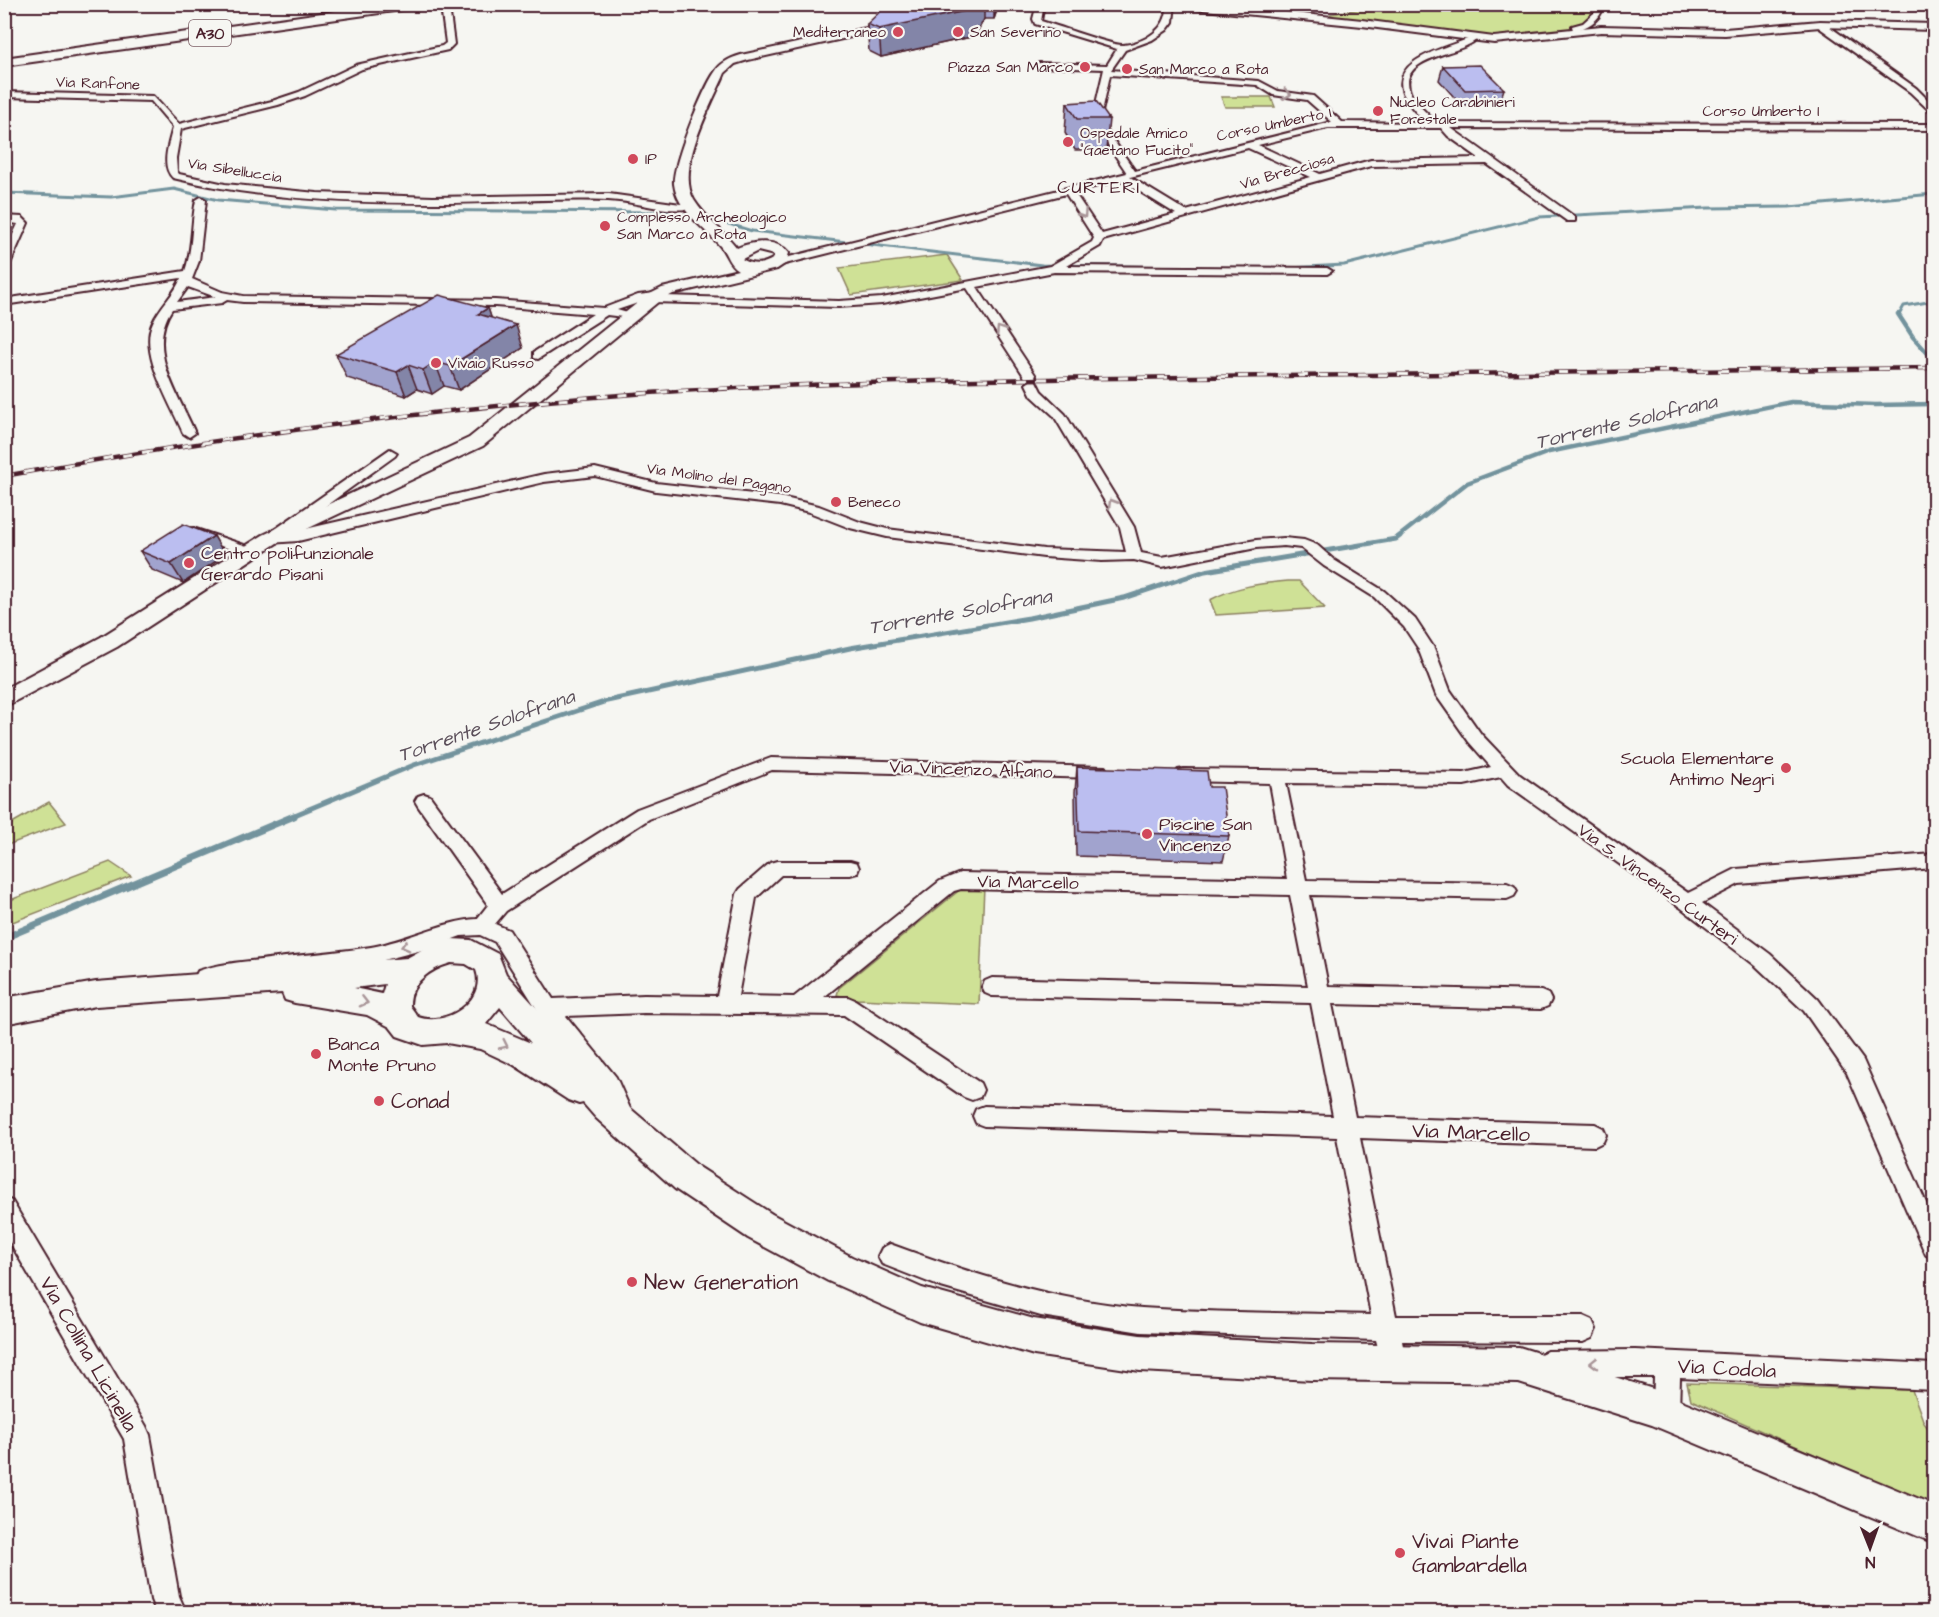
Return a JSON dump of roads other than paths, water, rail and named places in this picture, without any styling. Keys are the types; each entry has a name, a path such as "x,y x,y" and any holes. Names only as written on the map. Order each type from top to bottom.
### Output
{"highway":[{"path":"284,17 339,4"},
{"name":"A30","path":"4,56 378,4"},
{"name":"A30","path":"4,62 415,4"}],"main road":[{"path":"1172,4 1362,23 1473,39 1514,39 1618,28 1725,32 1820,24 1935,27"},
{"path":"732,265 757,268 780,258 767,247 752,248 727,242 700,219 684,197 680,177 720,72 731,62 756,54 874,29 889,21 896,6"},
{"path":"727,242 732,265"},
{"path":"4,699 110,642 270,539 476,442 566,371 627,316 656,296 732,265 752,248"},
{"path":"4,1011 96,994 244,984 416,966 442,953 471,952 488,962 495,981 617,1116 687,1178 760,1226 840,1269 920,1305 1034,1337 1140,1353 1312,1362 1390,1345 1519,1365 1666,1412 1935,1524"},
{"path":"399,1017 395,1005 397,991 416,966"},
{"path":"244,984 370,1003 399,1017 415,1030 430,1033 448,1030 463,1024 482,1010 493,993 495,981"},
{"path":"448,1030 484,1036 525,1055 617,1116"}],"street":[{"path":"177,127 275,103 302,94 359,67 445,48 450,44 446,14 451,9 476,4"},
{"path":"1041,4 1038,22 1122,48"},
{"path":"1172,4 1173,15 1167,27 1146,39 1122,48 1108,69 1096,122 1126,174 1185,215"},
{"path":"1577,32 1575,28 1586,25 1599,12 1599,4"},
{"path":"1820,24 1913,90 1935,110"},
{"path":"1473,39 1468,43 1416,62 1406,72 1405,85 1408,96 1437,124 1571,219"},
{"path":"1038,66 1108,69 1259,83 1278,93 1310,98 1339,124"},
{"name":"Via Ranfone","path":"4,94 153,99 177,127"},
{"name":"Corso Umberto I","path":"780,258 805,256 1319,126 1437,124 1935,127"},
{"name":"Via Sibelluccia","path":"177,127 171,158 172,172 176,176 225,187 351,198 485,200 609,197 681,207 690,206"},
{"path":"1248,144 1320,177"},
{"name":"Via Brecciosa","path":"1099,237 1371,163 1488,161"},
{"path":"1055,268 1096,243 1099,237 1068,190"},
{"name":"Via Sibelluccia","path":"189,433 179,406 165,382 154,345 157,325 187,276 193,258 195,224 201,200"},
{"path":"4,219 18,219 23,223 4,266"},
{"path":"538,355 604,311 638,297 839,304 882,301 1055,268 1327,271"},
{"path":"4,302 187,276 190,284 220,295 243,299"},
{"path":"970,285 1031,380 1036,393 1059,414 1127,527 1134,556"},
{"path":"170,306 206,300 243,299 495,303 604,311 627,316"},
{"path":"270,539 390,453"},
{"name":"Via Molino del Pagano","path":"270,539 298,537 544,478 596,472 656,487 780,501 814,509 855,525 887,533 1044,553 1102,557 1134,556"},
{"path":"318,517 338,527"},
{"path":"179,527 251,552"},
{"name":"Via S. Vincenzo Curteri","path":"1134,556 1162,561 1256,543 1304,544 1329,563 1379,594 1410,623 1426,648 1442,691 1475,738 1514,780 1601,844 1687,902 1763,960 1811,1005 1855,1067 1935,1247"},
{"name":"Via Vincenzo Alfano","path":"482,927 499,905 644,814 771,764 1112,773"},
{"path":"1170,774 1464,779 1505,770"},
{"path":"1278,785 1390,1345"},
{"path":"424,801 499,905"},
{"path":"1687,902 1736,877 1935,861"},
{"path":"726,1004 747,894 777,868 850,868"},
{"name":"Via Marcello","path":"800,1004 947,886 960,880 1507,891"},
{"path":"163,989 230,972 372,955 460,928 482,927 502,936 547,1008 608,1084 617,1116"},
{"path":"416,966 441,942 460,928"},
{"path":"495,981 522,966"},
{"path":"992,987 1541,1000"},
{"path":"547,1008 726,1004 848,1006 972,1090"},
{"name":"Via Marcello","path":"984,1116 1595,1136"},
{"name":"Via Collina Licinella","path":"4,1209 137,1435 165,1600 172,1612"},
{"path":"890,1256 991,1291 1041,1304 1142,1320 1390,1345 1583,1329"},
{"path":"1630,1400 1630,1379 1635,1364"},
{"name":"Via Codola","path":"1519,1365 1673,1365 1935,1377"},
{"path":"1666,1412 1666,1380 1673,1365"}],"waterway":[{"path":"4,193 111,197 174,189 218,200 336,210 661,212 709,218 752,231 1042,265 1191,267"},
{"path":"1288,268 1344,265 1539,217 1708,208 1789,207 1934,194"},
{"name":"Torrente Solofrana","path":"1899,315 1904,306 1934,301"},
{"name":"Torrente Solofrana","path":"1898,314 1913,337 1934,360"},
{"name":"Torrente Solofrana","path":"1398,537 1467,483 1549,452 1791,402 1875,405 1934,404"},
{"name":"Torrente Solofrana","path":"290,817 414,765 607,701 850,648 1029,618 1124,598 1205,571 1396,539 1400,536"},
{"name":"Torrente Solofrana","path":"4,938 294,816"}],"railway":[{"path":"4,476 88,461 340,424 510,405 679,391 1002,380 1934,368"}],"place":[{"name":"Mediterraneo","path":"898,32"},
{"name":"San Severino","path":"958,32"},
{"name":"Piazza San Marco","path":"1085,67"},
{"name":"San Marco a Rota","path":"1127,69"},
{"name":"Nucleo Carabinieri Forestale","path":"1378,111"},
{"name":"Ospedale Amico \"Gaetano Fucito\"","path":"1068,142"},
{"name":"IP","path":"633,159"},
{"name":"Complesso Archeologico San Marco a Rota","path":"605,226"},
{"name":"Vivaio Russo","path":"436,363"},
{"name":"Beneco","path":"836,502"},
{"name":"Centro polifunzionale Gerardo Pisani","path":"189,563"},
{"name":"Scuola Elementare Antimo Negri","path":"1786,768"},
{"name":"Piscine San Vincenzo","path":"1147,834"},
{"name":"Banca Monte Pruno","path":"316,1054"},
{"name":"Conad","path":"379,1101"},
{"name":"New Generation","path":"632,1282"},
{"name":"Vivai Piante Gambardella","path":"1400,1553"}],"district":[{"name":"CURTERI","path":"1099,187"}]}
